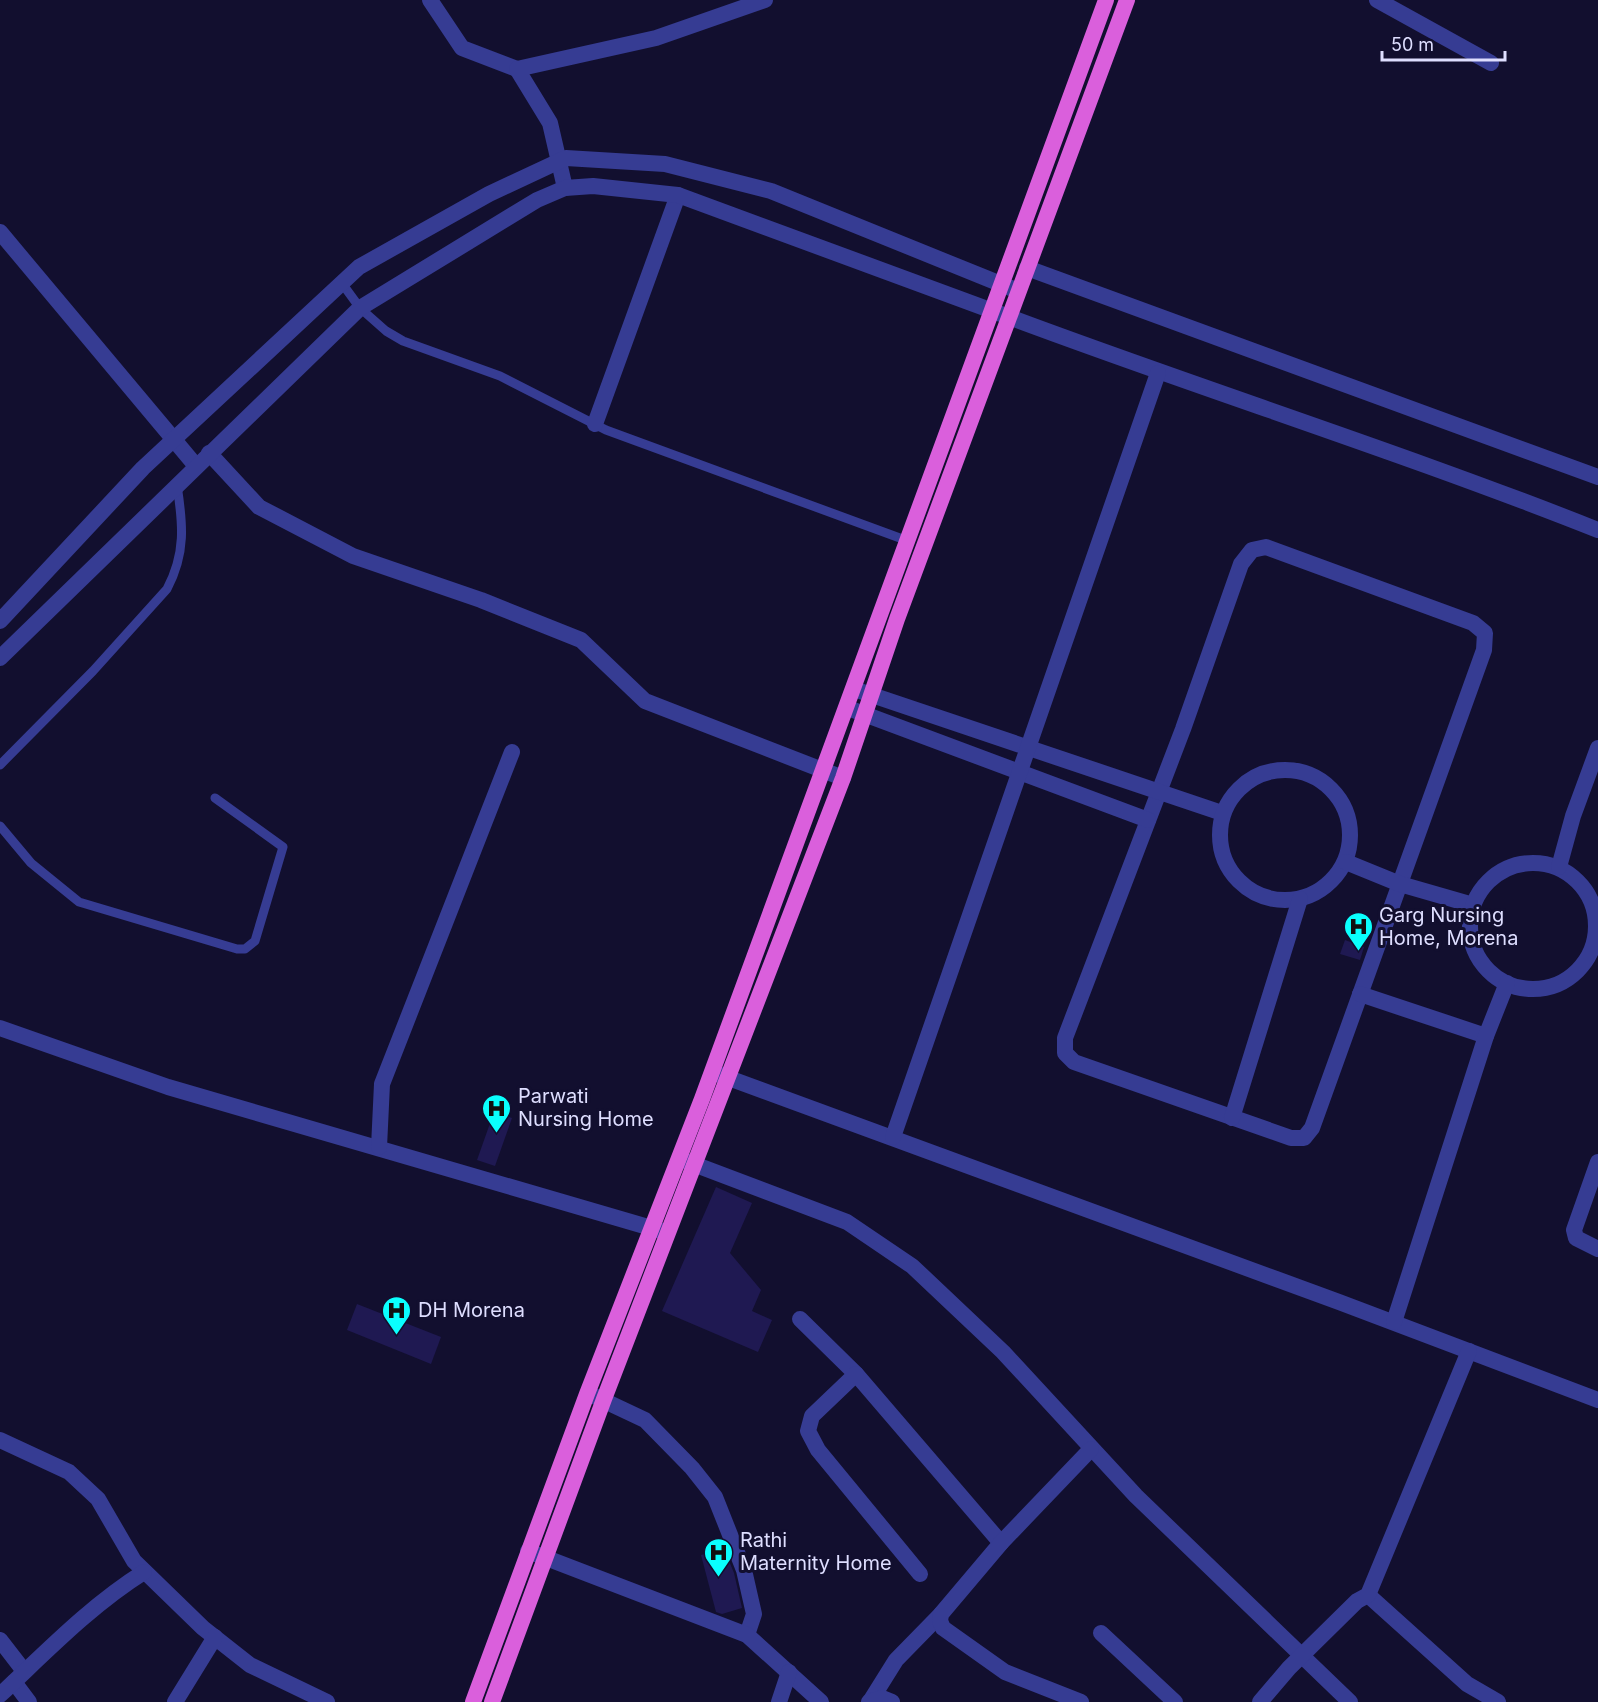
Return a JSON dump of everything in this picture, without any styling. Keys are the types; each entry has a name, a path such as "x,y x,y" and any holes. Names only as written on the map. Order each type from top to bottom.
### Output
{"highway":[{"path":"862,692 1001,314 1002,284 1106,0"},
{"path":"473,1702 587,1394 679,1159 720,1075 843,778 856,711 908,541 1001,314 1018,291 1126,0"},
{"path":"492,1702 604,1399 695,1165 720,1075 825,770 856,711"}],"street":[{"path":"429,0 462,48 517,69 656,38 765,0"},
{"path":"1377,0 1491,63"},
{"path":"517,69 550,123 565,188"},
{"path":"0,621 143,468 359,267 489,194 566,158 664,164 771,191 1018,291"},
{"path":"0,658 208,453 360,308 537,200 565,188 592,186 678,195 1158,373 1492,488 1598,530"},
{"path":"595,424 678,195"},
{"path":"0,232 196,466"},
{"path":"1027,268 1598,477"},
{"path":"893,1137 1158,373"},
{"path":"208,453 259,507 353,556 481,600 581,640 645,701 843,778"},
{"path":"1266,547 1473,623 1485,633 1484,650 1312,1128 1304,1138 1291,1138 1074,1062 1065,1053 1065,1038 1148,820 1241,564 1252,550 1266,547"},
{"path":"862,692 1222,813"},
{"path":"856,711 1148,820"},
{"path":"1559,867 1598,748"},
{"path":"379,1147 382,1084 513,752"},
{"path":"1275,769 1311,773 1338,794 1352,827 1346,862 1329,885 1300,899 1274,901 1247,890 1228,869 1219,842 1222,813 1243,784 1275,769"},
{"path":"1346,862 1400,884 1473,905"},
{"path":"1450,899 1470,933 1479,959 1499,980 1525,989 1553,986 1577,971 1595,949 1596,916 1584,886 1559,867 1524,862 1492,877 1473,905 1470,933"},
{"path":"1232,1118 1300,899"},
{"path":"1394,1322 1486,1036 1508,983"},
{"path":"1360,994 1486,1036"},
{"path":"0,1028 168,1087 669,1233"},
{"path":"720,1075 1394,1322 1598,1400"},
{"path":"679,1159 847,1222 912,1266 1003,1352 1136,1496 1350,1702"},
{"path":"1598,1162 1574,1230 1576,1238 1581,1243 1598,1249"},
{"path":"800,1319 856,1374 1000,1543"},
{"path":"1260,1702 1289,1668 1304,1656 1357,1600 1368,1595 1469,1351"},
{"path":"856,1374 812,1416 808,1431 818,1450 920,1574"},
{"path":"587,1394 604,1399 645,1420 692,1468 715,1497 744,1570 754,1614 747,1635"},
{"path":"0,1440 69,1472 98,1499 134,1561 215,1637 250,1665 327,1702"},
{"path":"870,1701 896,1660 941,1614 1000,1543 1091,1449"},
{"path":"528,1551 747,1635 821,1702"},
{"path":"0,1695 117,1589 144,1572"},
{"path":"1368,1595 1467,1684 1498,1702"},
{"path":"941,1614 943,1628 1005,1672 1081,1702"},
{"path":"1101,1634 1175,1702"},
{"path":"175,1702 215,1637"},
{"path":"0,1640 19,1676 29,1702"},
{"path":"779,1702 789,1672"},
{"path":"870,1701 882,1698 892,1702"}],"lane":[{"path":"341,282 360,308 386,331 403,341 500,376 595,424 908,541"},
{"path":"0,765 93,671 167,589 176,573 183,540 177,485"},
{"path":"0,826 31,863 79,902 237,949 245,949 255,941 283,847 214,798"}],"building":[{"path":"1345,940 1364,947 1360,960 1340,954"},
{"path":"494,1112 512,1118 495,1166 477,1160"},
{"path":"716,1187 752,1203 730,1253 761,1290 752,1311 772,1320 758,1352 662,1311"},
{"path":"357,1304 441,1337 431,1364 347,1330"},
{"path":"724,1549 734,1573 742,1608 722,1614 716,1612 701,1555"}],"place":[{"name":"Garg Nursing Home, Morena","path":"1358,952"},
{"name":"Parwati Nursing Home","path":"497,1134"},
{"name":"DH Morena","path":"397,1336"},
{"name":"Rathi Maternity Home","path":"719,1578"}]}
